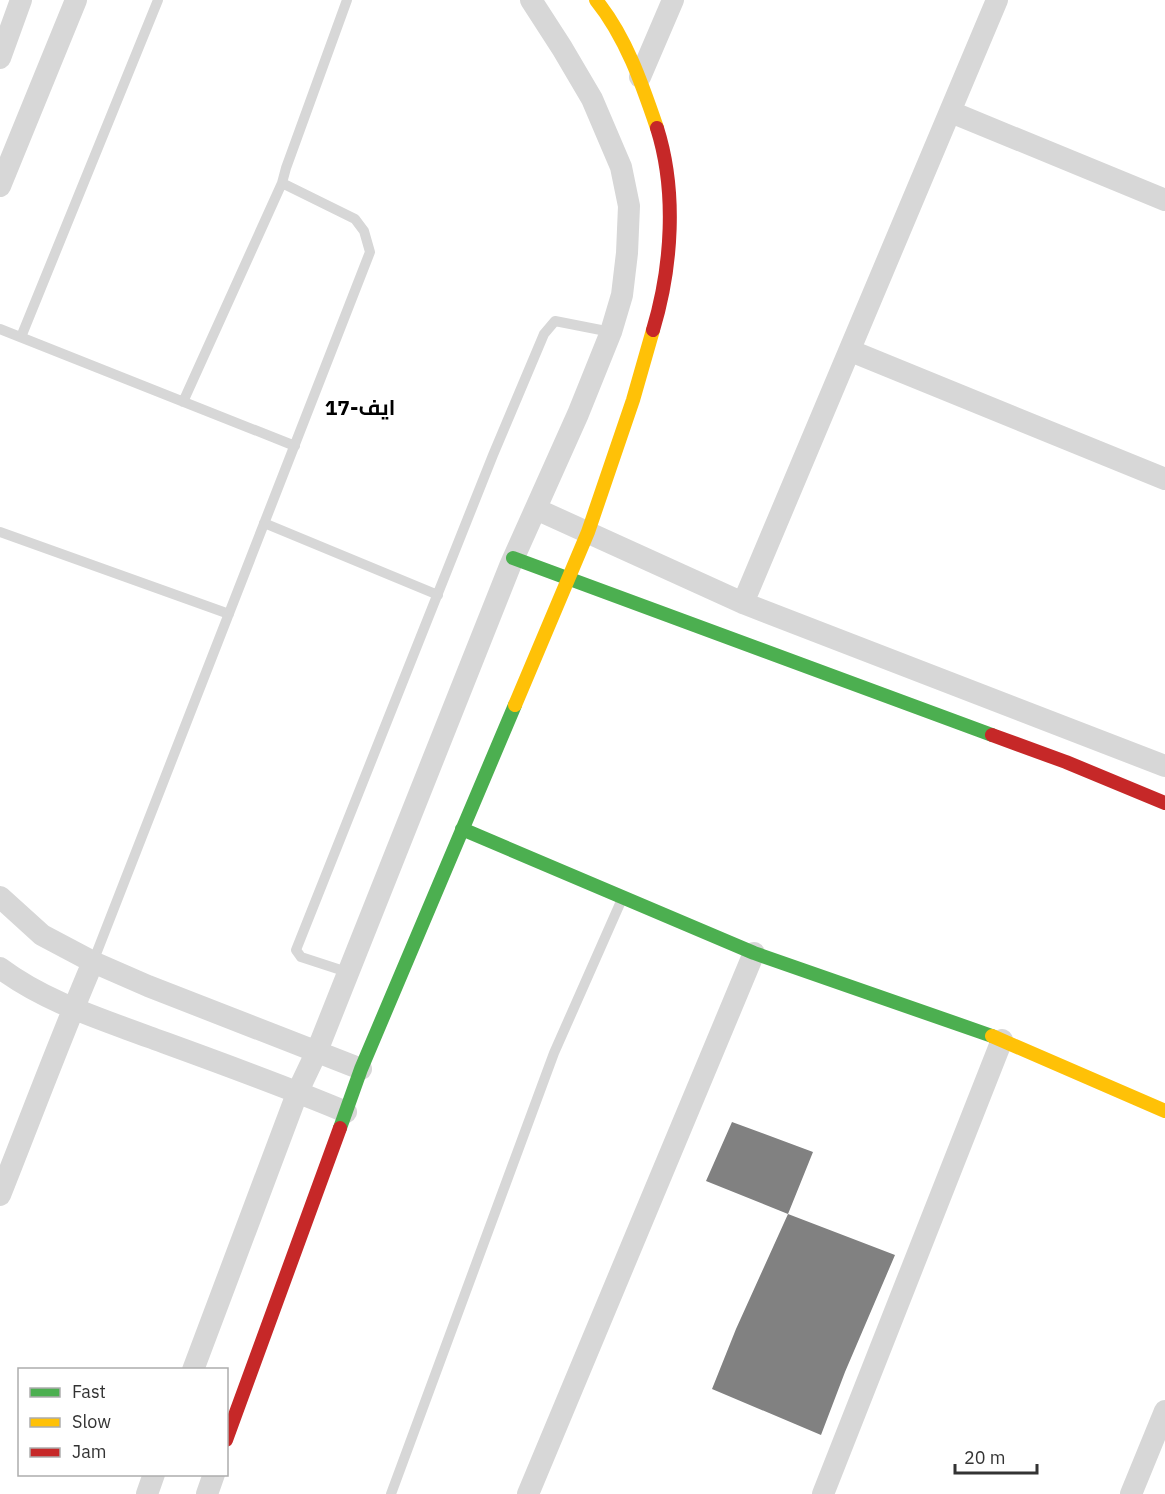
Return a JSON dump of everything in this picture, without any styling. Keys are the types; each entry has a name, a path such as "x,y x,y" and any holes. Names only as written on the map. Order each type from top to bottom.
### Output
{"street":[{"path":"0,58 21,0"},
{"path":"0,186 76,0"},
{"path":"195,1368 298,1092 317,1051 513,558 578,414 622,295 629,206 621,167 592,99 531,0"},
{"path":"228,1435 361,1069 588,532 658,314 668,258 668,188 660,138 640,77 596,0"},
{"path":"640,77 673,0"},
{"path":"743,603 997,0"},
{"path":"951,112 1165,200"},
{"path":"851,351 1165,479"},
{"path":"536,509 743,603 1165,766"},
{"path":"513,558 1066,762 1165,803"},
{"path":"462,829 754,953 1002,1040 1165,1111"},
{"path":"0,897 42,934 93,962 148,986 361,1069"},
{"path":"528,1494 754,953"},
{"path":"0,1195 93,962"},
{"path":"0,968 16,981 73,1009 346,1112"},
{"path":"823,1494 1002,1040"},
{"path":"1131,1494 1163,1424"},
{"path":"147,1494 153,1476"}],"lane":[{"path":"21,337 158,0"},
{"path":"183,402 282,183 347,0"},
{"path":"93,962 370,252 363,231 355,219 282,183"},
{"path":"347,972 301,957 296,950 544,334 555,321 610,332"},
{"path":"0,329 295,446"},
{"path":"264,523 438,595"},
{"path":"0,532 229,614"},
{"path":"391,1494 554,1053 623,897"}],"building":[{"path":"732,1122 813,1152 788,1214 706,1181"},
{"path":"788,1214 895,1255 821,1435 712,1389 736,1329"}],"traffic: fast":[{"path":"513,558 992,735"},
{"path":"340,1128 361,1069 515,705"},
{"path":"462,829 754,953 992,1036"}],"traffic: slow":[{"path":"596,0 625,45 657,128"},
{"path":"515,705 588,532 633,400 653,330"},
{"path":"992,1036 1165,1111"}],"traffic: jam":[{"path":"653,330 664,281 670,229 667,177 657,128"},
{"path":"992,735 1066,762 1165,803"},
{"path":"228,1435 340,1128"}],"district":[{"name":"ایف-17","path":"360,407"}]}
